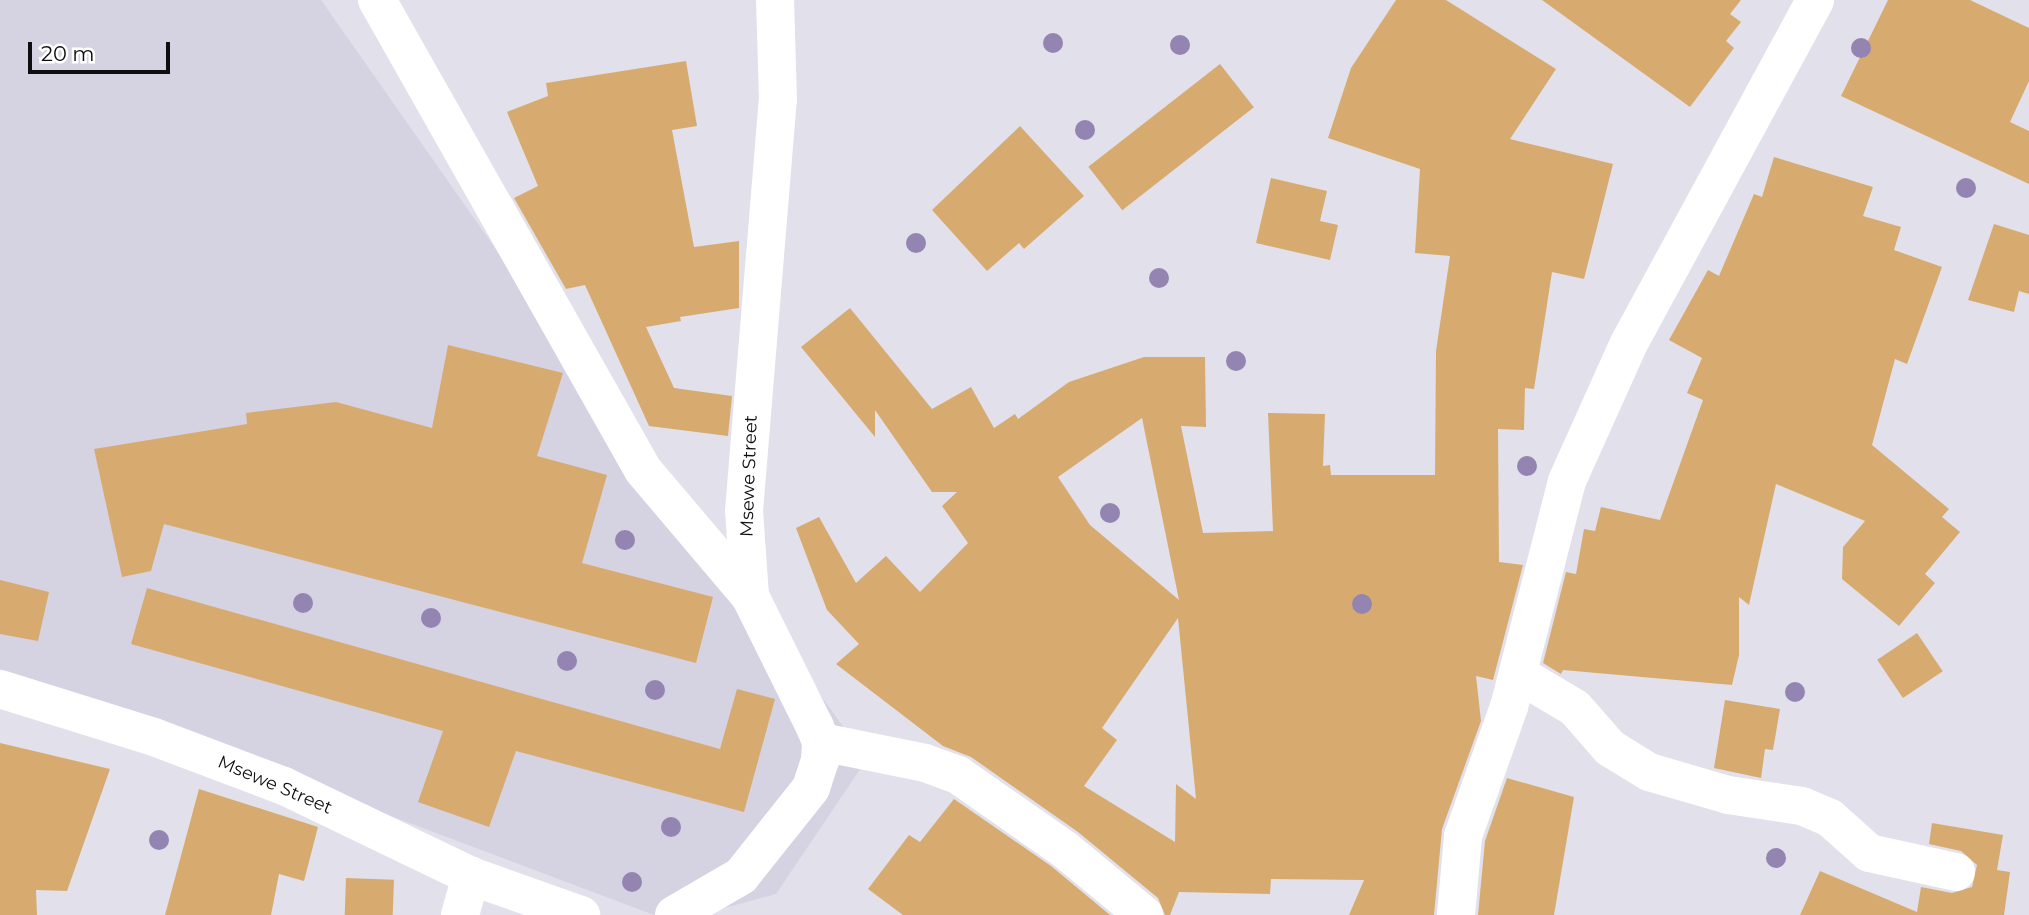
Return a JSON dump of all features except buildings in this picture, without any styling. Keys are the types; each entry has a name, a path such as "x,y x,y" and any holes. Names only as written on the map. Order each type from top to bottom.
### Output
{"street":[{"path":"377,0 643,470 750,596"},
{"name":"Msewe Street","path":"775,0 778,100 744,511 750,596 821,742"},
{"path":"1455,915 1463,836 1518,674 1567,481 1608,388 1815,0"},
{"path":"1518,674 1575,708 1610,748 1649,772 1728,795 1802,806 1830,818 1869,853 1956,872"},
{"name":"Msewe Street","path":"0,689 154,737 284,786 471,876 581,915"},
{"path":"674,915 741,876 811,788 821,742 925,763 958,775 1064,849 1144,915"},
{"path":"460,915 471,876"}],"shaded area":[{"path":"0,0 321,0 532,301 867,759 776,894 698,915 654,915 0,669"}]}
